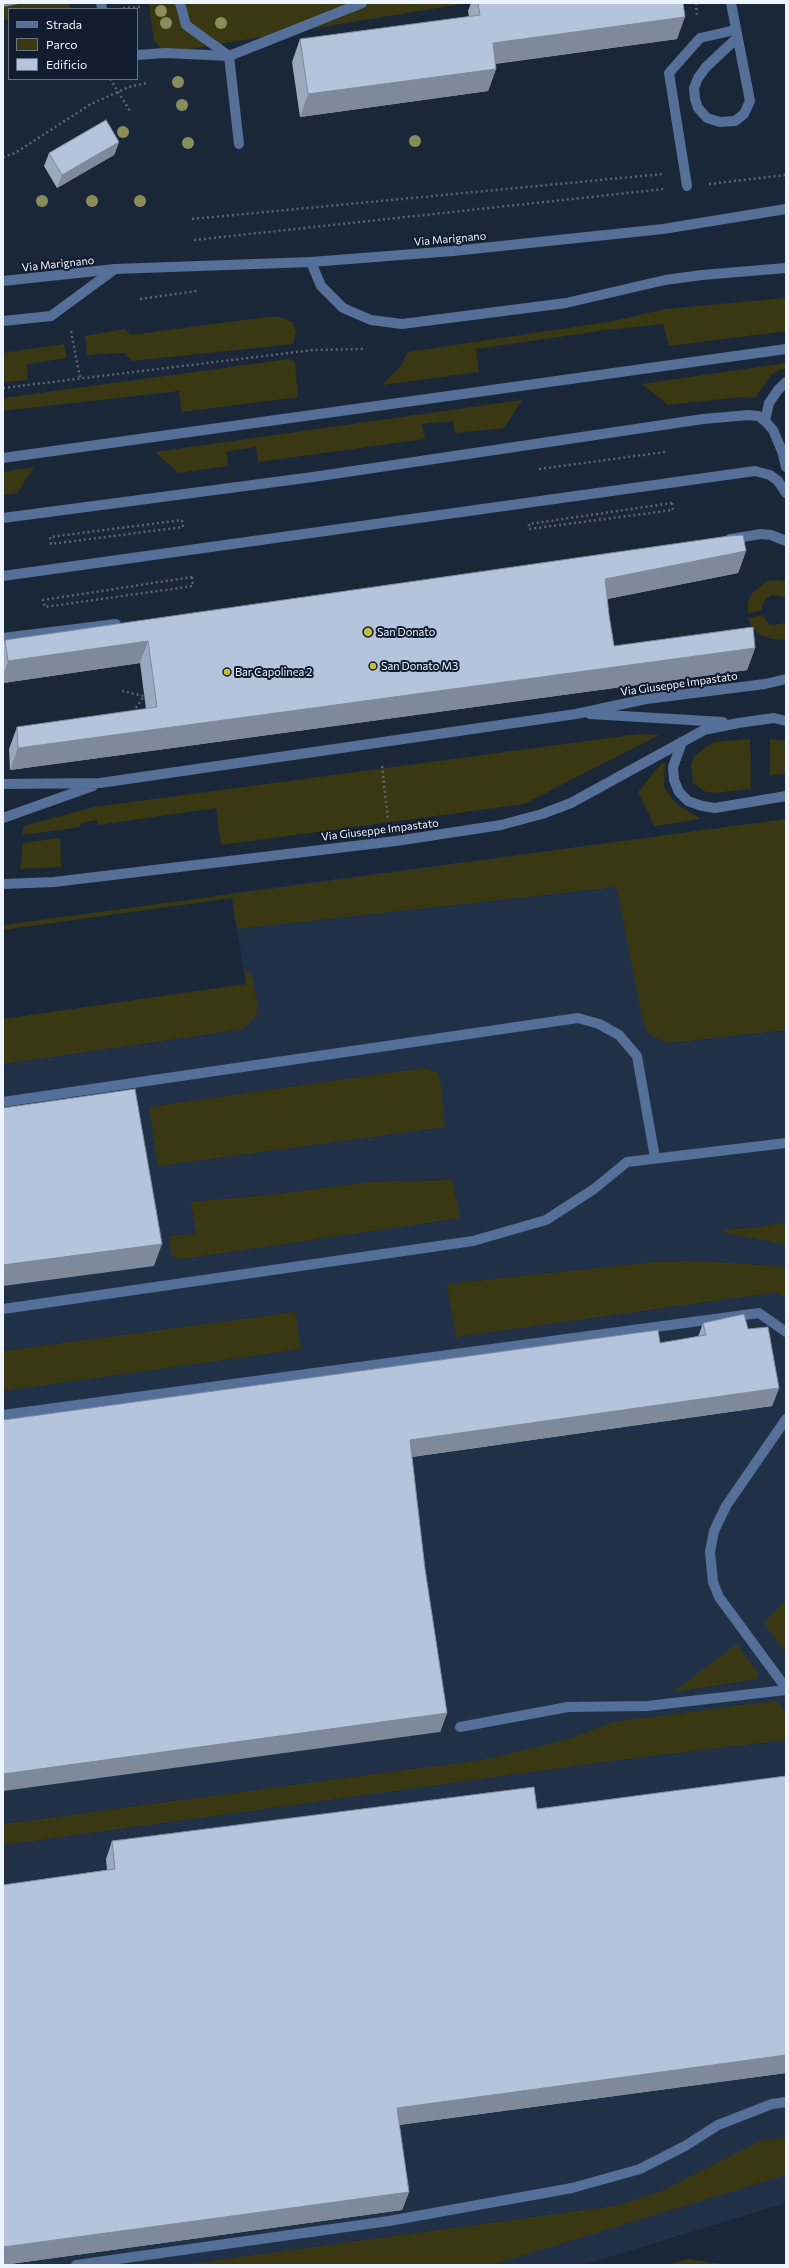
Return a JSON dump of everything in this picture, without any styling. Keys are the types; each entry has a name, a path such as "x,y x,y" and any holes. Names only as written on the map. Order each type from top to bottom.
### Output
{"street":[{"path":"180,3 186,25 229,56 239,144"},
{"path":"138,55 165,53 229,56 362,3"},
{"path":"731,3 750,101 744,114 735,121 720,122 707,118 698,108 694,88 698,78 706,67 736,34"},
{"path":"687,186 670,73 700,38 736,34"},
{"name":"Via Marignano","path":"3,282 115,269 311,262 452,251 663,229 786,209"},
{"path":"311,262 321,286 343,308 371,320 402,324 566,303 664,280 702,275 786,268"},
{"name":"Via Marignano","path":"3,321 51,316 115,269"},
{"path":"3,458 786,349"},
{"path":"765,421 769,403 786,382"},
{"path":"3,518 321,476 703,419 749,415 758,416 773,430 779,441 786,467"},
{"path":"3,576 755,471 770,474 778,481 786,493"},
{"path":"718,540 761,534 772,535 786,541"},
{"path":"3,638 128,623"},
{"name":"Via Giuseppe Impastato","path":"3,784 100,783 576,714 646,699 765,684 786,679"},
{"name":"Via Giuseppe Impastato","path":"576,714 738,723"},
{"name":"Via Giuseppe Impastato","path":"3,884 54,882 400,840 501,825 542,814 570,804 704,730 774,718 786,721"},
{"path":"682,742 673,767 674,780 679,792 688,801 702,806 715,808 786,796"},
{"path":"3,818 100,783"},
{"path":"3,1102 578,1018 599,1024 619,1035 637,1056 655,1158"},
{"path":"3,1309 473,1241 546,1220 594,1189 627,1162 786,1143"},
{"path":"3,1415 759,1313 786,1332"},
{"path":"460,1727 568,1707 647,1706 786,1689 719,1598 713,1582 710,1552 714,1531 726,1506 786,1418"},
{"path":"76,2265 389,2221 572,2188 640,2169 685,2146 718,2125 772,2104 786,2102"}],"path":[{"path":"111,80 130,111"},
{"path":"3,157 15,152 91,104 129,87 146,83"},
{"path":"192,219 684,172"},
{"path":"194,240 786,175"},
{"path":"140,299 203,290"},
{"path":"71,331 80,378"},
{"path":"3,388 313,350 363,349"},
{"path":"539,470 665,452"},
{"path":"529,529 673,510"},
{"path":"182,520 184,527 51,544 50,537 111,529 182,520"},
{"path":"192,577 193,586 45,607 43,600 66,596 118,588 192,577"},
{"path":"122,691 144,696 131,715"},
{"path":"382,766 388,822"}],"shaded area":[{"path":"786,819 786,2203 583,2265 3,2265 3,1019 246,984 231,893"}],"green space":[{"path":"3,3 69,3 70,8 8,8 8,19 3,20"},
{"path":"149,3 467,3 165,53 154,41"},
{"path":"786,298 786,331 669,346 663,324 606,330 476,349 479,372 382,385 400,367 408,352 614,321 665,309"},
{"path":"267,317 280,317 292,322 296,331 293,344 132,361 124,353 87,355 85,336 125,329 130,335"},
{"path":"64,344 66,358 27,364 28,380 3,382 3,353"},
{"path":"290,359 295,363 298,397 182,412 179,391 3,411 3,398"},
{"path":"786,363 786,369 780,369 771,375 755,398 740,397 668,405 642,384"},
{"path":"522,400 504,428 455,433 453,421 422,424 425,439 258,462 256,447 226,452 228,466 178,473 155,452"},
{"path":"34,467 17,493 3,495 3,472"},
{"path":"767,581 786,581 786,597 772,595 764,601 761,611 748,613 748,601 752,593"},
{"path":"762,615 768,623 772,625 786,623 786,639 778,640 760,635 753,628 748,618"},
{"path":"640,734 659,735 524,804 221,845 216,808 98,825 97,820 81,823 80,827 23,835 23,826 94,807"},
{"path":"750,739 751,789 712,793 704,791 693,783 691,765 694,757 707,746 714,742"},
{"path":"770,739 786,741 786,774 770,775"},
{"path":"662,763 665,763 664,787 670,796 678,805 700,819 656,826 654,825 638,792"},
{"path":"786,819 786,1030 669,1043 649,1035 642,1017 617,887 237,929 232,898 3,930 3,925"},
{"path":"60,838 61,867 20,869 23,843"},
{"path":"244,970 252,974 258,1008 255,1017 243,1029 3,1064 3,1019 246,984"},
{"path":"424,1068 437,1072 440,1079 445,1127 158,1166 149,1107"},
{"path":"452,1180 460,1218 182,1259 175,1258 171,1253 169,1236 196,1234 191,1202 278,1194 372,1182"},
{"path":"786,1222 786,1245 722,1232 726,1229 754,1228"},
{"path":"702,1261 786,1267 786,1299 777,1292 456,1337 447,1284 655,1262"},
{"path":"295,1312 301,1349 3,1391 3,1351"},
{"path":"786,1600 786,1654 764,1623"},
{"path":"737,1644 757,1672 758,1676 756,1679 673,1692"},
{"path":"773,1701 779,1703 786,1713 786,1740 618,1760 3,1845 3,1824 488,1759 569,1739 613,1722"},
{"path":"786,2137 786,2175 491,2265 182,2265 615,2206 662,2191 760,2141"},
{"path":"688,2259 729,2265 664,2265"}],"building":[{"path":"478,3 683,3 685,17 493,43 496,69 308,94 300,39 480,15"},
{"path":"106,120 119,142 62,175 49,153"},
{"name":"San Donato M3","path":"743,535 746,551 605,579 614,646 753,627 755,648 18,748 17,727 157,707 148,641 8,661 5,640"},
{"path":"135,1089 162,1244 3,1265 3,1108"},
{"path":"744,1314 748,1329 768,1327 779,1388 410,1440 425,1569 447,1713 3,1774 3,1420 658,1330 660,1343 706,1335 703,1323"},
{"path":"786,1776 786,2055 397,2108 409,2192 3,2247 3,1885 115,1869 112,1841 534,1787 537,1809"}],"place":[{"name":"San Donato","path":"368,632"},
{"name":"San Donato M3","path":"373,666"},
{"name":"Bar Capolinea 2","path":"227,672"}]}
